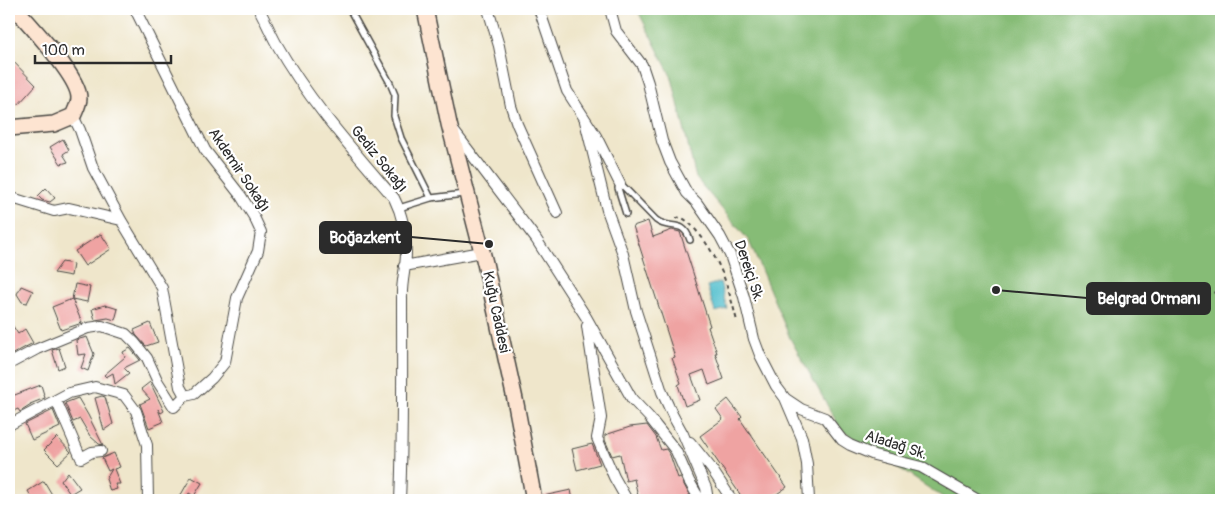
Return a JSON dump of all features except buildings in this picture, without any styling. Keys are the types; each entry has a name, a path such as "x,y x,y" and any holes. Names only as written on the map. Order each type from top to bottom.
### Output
{"street":[{"path":"9,364 57,340 88,328 102,326 126,334 135,344 146,358 174,407 185,396 180,387 162,288 121,220 93,168 80,130 73,116 80,96 72,78 60,61 16,9"},
{"name":"Akdemir Sokağı","path":"135,9 205,150 241,196 261,232 258,251 237,298 225,362 212,378 194,394 185,396"},
{"name":"Gediz Sokağı","path":"259,9 276,43 298,78 333,126 394,198 399,208 406,253 402,286 403,428 400,500"},
{"name":"Kuğu Caddesi","path":"425,9 449,124 482,252 516,404 534,500"},
{"path":"488,9 499,46 511,106 517,124 557,213"},
{"path":"539,9 567,91 596,136 620,184"},
{"name":"Dereiçi Sk.","path":"610,9 616,31 642,65 662,141 670,162 687,192 698,203 730,255 760,355 776,386 785,398 802,438 808,464 810,500"},
{"path":"9,128 54,124 73,116"},
{"path":"585,121 607,210 623,254 636,311 662,392 683,434 706,488 708,500"},
{"path":"449,124 536,239 586,317 632,400 649,417 676,451 689,481 700,500"},
{"path":"9,197 54,211 69,208 121,220"},
{"path":"404,266 482,252"},
{"path":"586,317 601,418 597,438 614,477 627,500"},
{"path":"9,424 69,394 95,387 124,395 136,411 148,444 148,500"},
{"name":"Aladağ Sk.","path":"785,398 801,409 825,418 842,440 850,445 874,455 921,467 978,500"},
{"path":"56,400 81,458 92,452 100,451"},
{"path":"683,434 712,468 732,500"}],"lane":[{"path":"349,9 390,83 395,95 394,116 401,138 431,198"},
{"path":"626,214 619,193 618,188 620,184 661,224 681,226 688,232 690,240"},
{"path":"399,208 431,198 467,194"}],"path":[{"path":"687,220 710,248 717,260 726,280 737,321"},
{"path":"1183,285 1208,294 1221,291"}],"green space":[{"path":"637,9 1221,9 1221,500 947,500 841,430 790,338 749,241 696,178 672,78"}],"water":[{"path":"720,282 727,309 715,312 707,286"}],"place":[{"name":"Boğazkent","path":"489,244"},
{"name":"Belgrad Ormanı","path":"996,290"}]}
